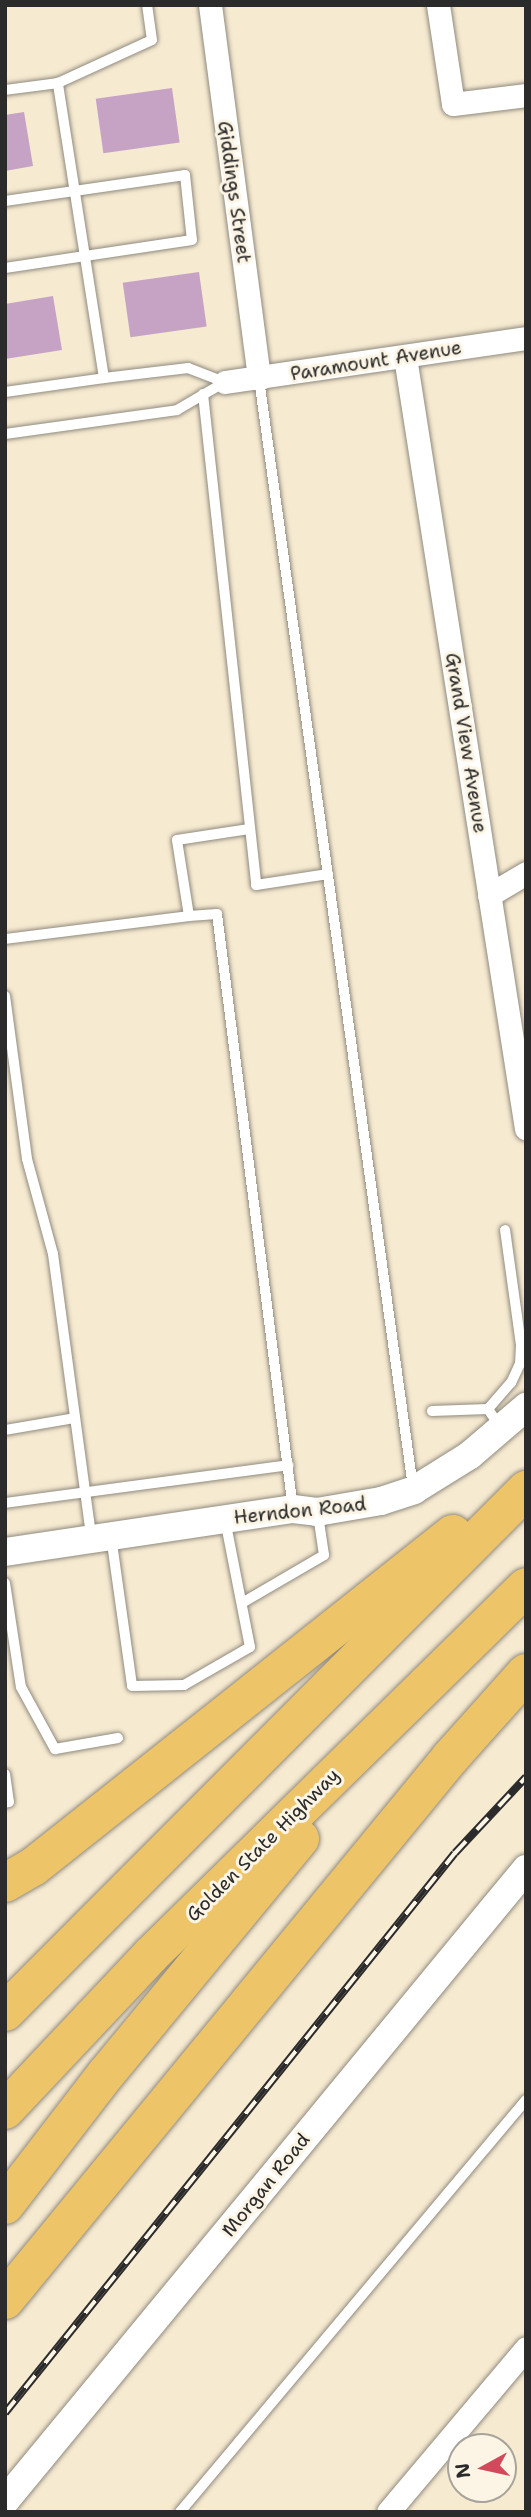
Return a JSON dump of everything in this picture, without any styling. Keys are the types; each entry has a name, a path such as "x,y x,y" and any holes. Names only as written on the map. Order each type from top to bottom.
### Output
{"highway":[{"path":"5,1884 33,1867 431,1549 526,1481"},
{"path":"5,2012 526,1490"},
{"name":"Golden State Highway","path":"5,2110 151,1955 526,1587"},
{"path":"5,2205 226,1928 458,1653"},
{"path":"5,2300 442,1769 526,1673"}],"street":[{"name":"Giddings Street","path":"210,5 259,379"},
{"path":"438,5 453,104 526,95"},
{"name":"Paramount Avenue","path":"225,382 526,338"},
{"name":"Grand View Avenue","path":"405,357 489,895 520,1057 526,1129"},
{"path":"489,895 526,873"},
{"name":"Herndon Road","path":"5,1552 225,1519 381,1501 414,1490 470,1455 495,1420 526,1408"},
{"name":"Morgan Road","path":"5,2501 526,1869"},
{"path":"388,2512 526,2348"}],"lane":[{"path":"5,90 58,83 152,40 147,5"},
{"path":"58,83 104,378"},
{"path":"5,201 185,175 192,240 5,268"},
{"path":"5,393 188,368 225,382"},
{"path":"259,379 414,1490"},
{"path":"5,434 177,410 225,382"},
{"path":"203,394 256,885 328,874"},
{"path":"189,916 177,840 249,829"},
{"path":"5,939 217,914 288,1465 324,1555 242,1603"},
{"path":"5,996 27,1159 53,1254 86,1493 102,1538 132,1686 184,1685 250,1647 225,1519"},
{"path":"432,1411 495,1420 520,1364 523,1344 505,1230"},
{"path":"5,1430 75,1418"},
{"path":"5,1503 288,1465"},
{"path":"5,1583 21,1687 55,1749 118,1738"},
{"path":"5,1774 9,1802 5,1803"},
{"path":"180,2512 526,2100"}],"building":[{"path":"172,88 180,142 103,153 96,99"},
{"path":"24,112 33,166 5,171 5,115"},
{"path":"199,272 207,326 130,337 123,283"},
{"path":"53,296 62,350 5,359 5,304"}],"railway":[{"path":"5,2413 455,1853 526,1777"}]}
